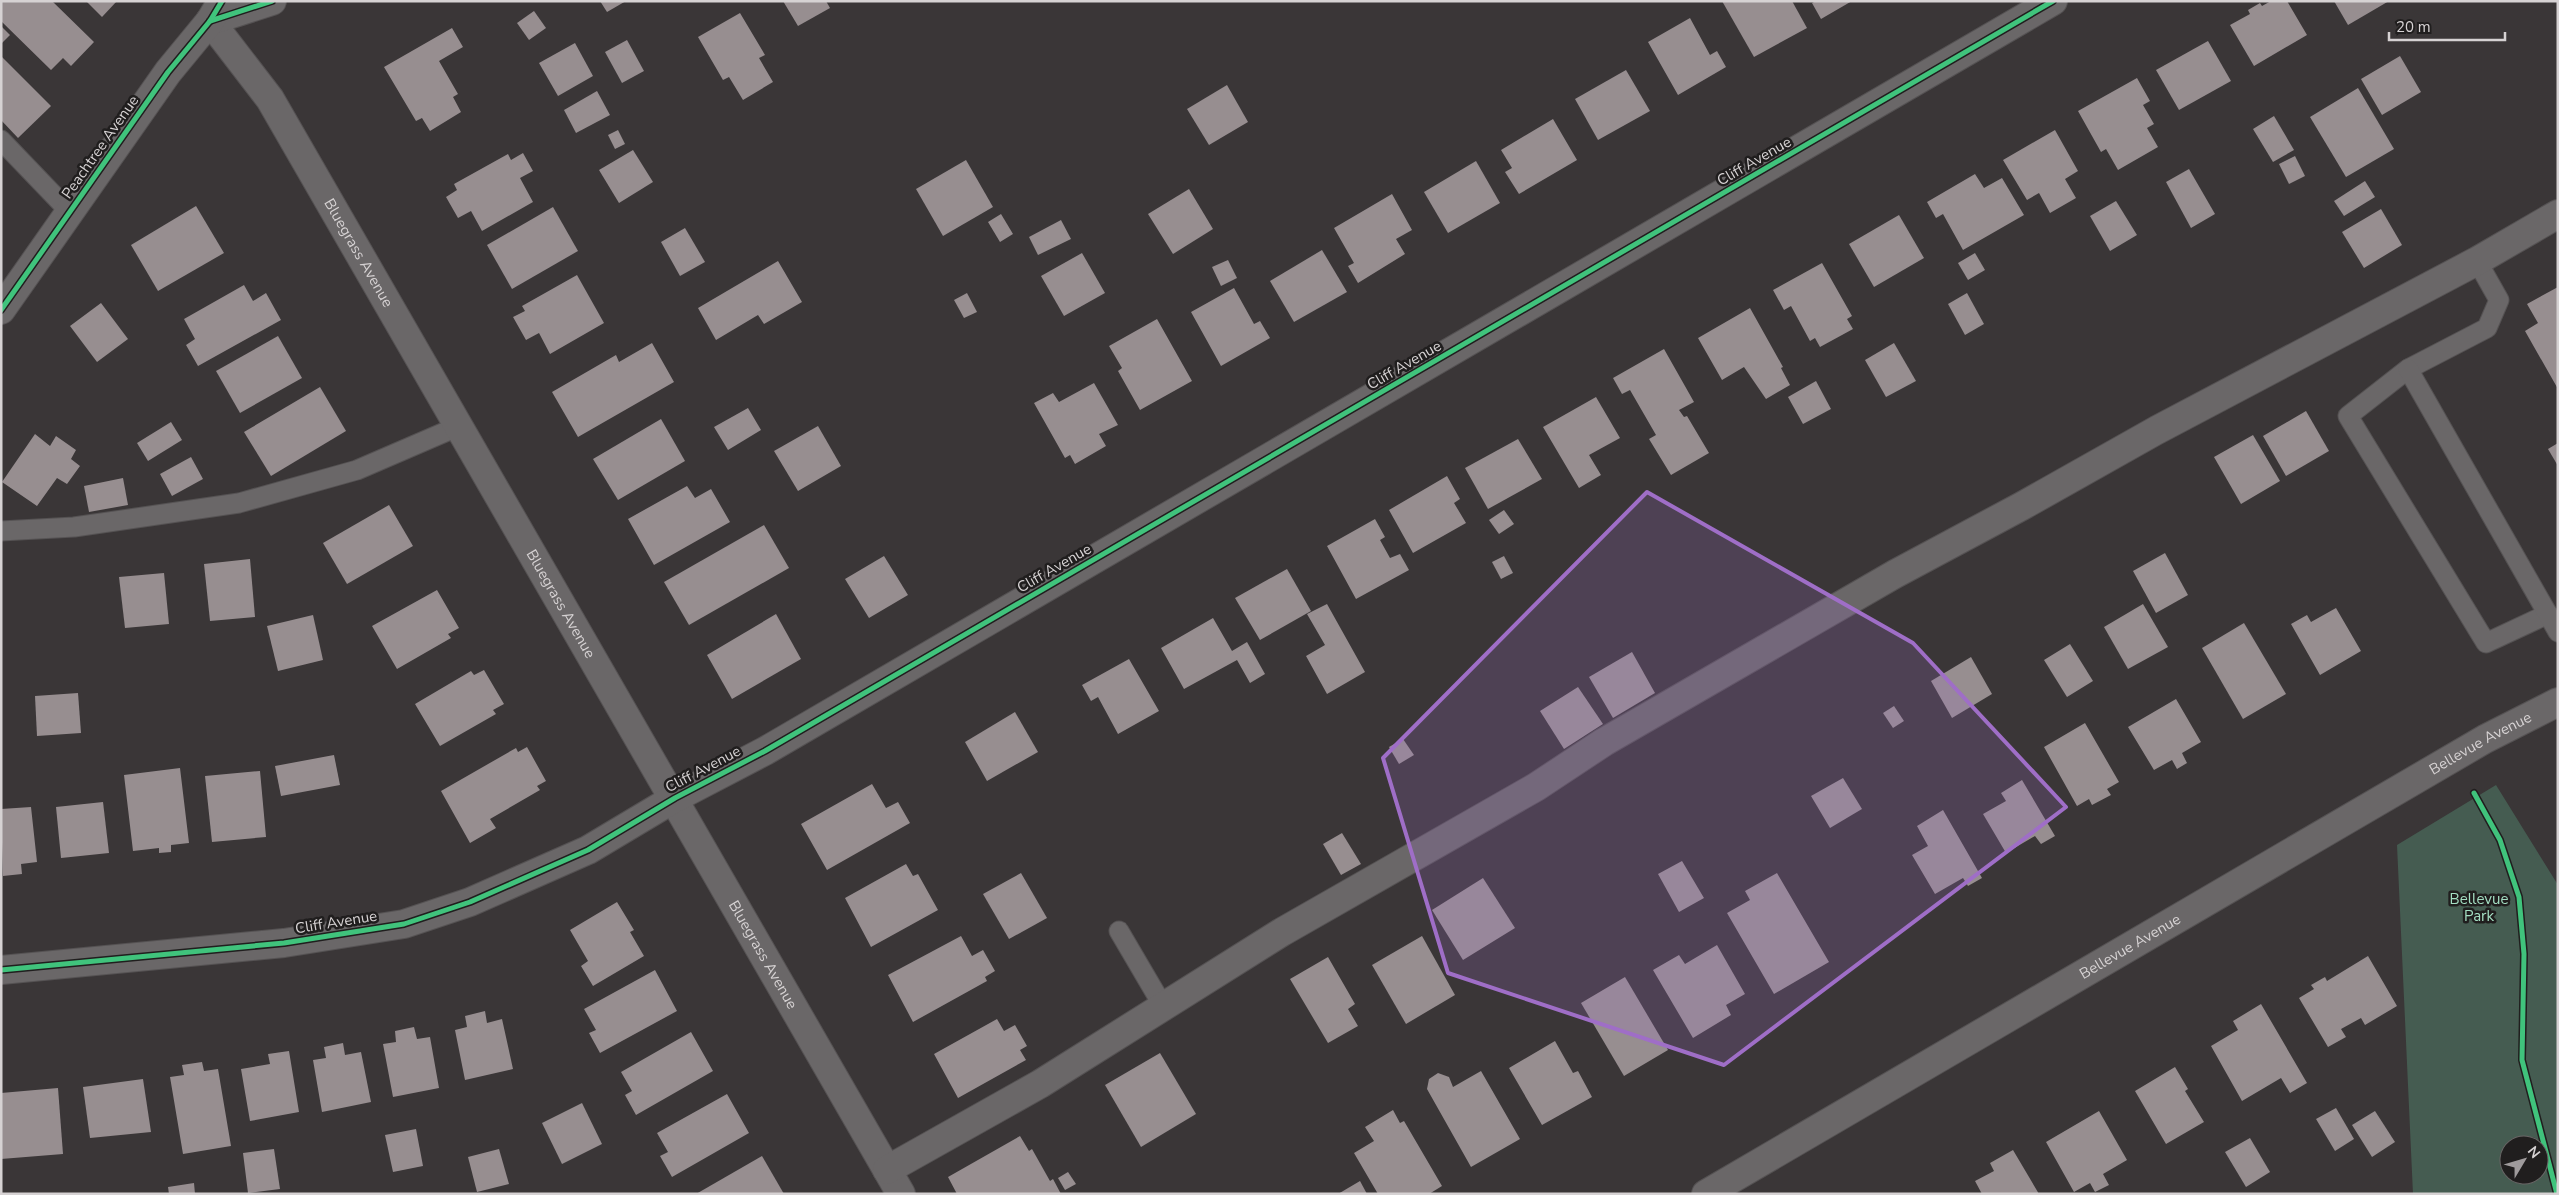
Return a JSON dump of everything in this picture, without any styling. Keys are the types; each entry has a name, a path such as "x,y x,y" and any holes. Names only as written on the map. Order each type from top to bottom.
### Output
{"street":[{"path":"216,11 272,1"},
{"name":"Cliff Avenue","path":"1,970 284,944 404,924 470,902 588,850 675,798 774,746 2053,1"},
{"name":"Peachtree Avenue","path":"1,310 168,72 216,11"},
{"name":"Bluegrass Avenue","path":"216,11 270,99 675,798 901,1194"},
{"path":"887,1170 1040,1084 1282,932 1536,787 1604,742 1895,574 2022,506 2157,430 2476,261 2558,214"},
{"name":"Bellevue Avenue","path":"1706,1194 2485,739 2558,702"}],"lane":[{"path":"1,140 70,212"},
{"path":"2476,261 2500,300 2487,328 2408,369 2348,416 2486,643 2548,614"},
{"path":"2408,369 2558,632"},
{"path":"1,531 74,527 239,503 357,470 459,426"},
{"path":"1119,931 1163,1006"}],"highlighted area":[{"path":"1647,492 1913,643 2066,807 1724,1065 1448,973 1383,758"}],"green space":[{"name":"Bellevue Park","path":"2496,785 2558,885 2558,1194 2413,1194 2397,845"}],"building":[{"path":"1,1 52,1 94,42 71,66 63,58 51,70 1,21"},
{"path":"86,1 117,1 102,17"},
{"path":"600,1 626,1 607,12"},
{"path":"783,1 826,1 830,8 798,26"},
{"path":"1722,1 1792,1 1807,28 1754,57"},
{"path":"1816,1 1852,1 1821,19 1812,3"},
{"path":"2271,1 2287,1 2307,35 2254,66 2230,25 2250,14 2248,10 2260,3 2262,6"},
{"path":"2334,1 2389,1 2348,25"},
{"path":"534,11 546,28 529,40 517,23"},
{"path":"740,13 765,55 759,58 773,82 743,100 729,77 723,80 698,37"},
{"path":"1690,18 1710,55 1717,51 1726,67 1678,95 1648,42"},
{"path":"1,26 10,35 1,44"},
{"path":"452,28 463,47 439,61 458,94 453,97 461,112 430,131 422,118 416,121 384,67"},
{"path":"627,40 644,71 622,83 605,52"},
{"path":"2208,41 2231,81 2179,110 2156,70"},
{"path":"575,43 593,76 558,96 539,63"},
{"path":"1,56 51,106 18,138 1,120"},
{"path":"2400,56 2421,92 2382,115 2361,79"},
{"path":"1626,70 1650,111 1598,140 1575,99"},
{"path":"2137,78 2150,101 2143,105 2154,124 2147,128 2158,147 2118,170 2106,149 2101,152 2078,111"},
{"path":"1227,85 1248,122 1209,145 1187,109"},
{"path":"2358,88 2394,149 2346,177 2310,117"},
{"path":"597,91 610,115 576,133 564,110"},
{"path":"2274,116 2294,150 2273,162 2253,129"},
{"path":"1553,119 1577,160 1519,194 1505,172 1512,168 1501,150"},
{"path":"618,130 625,144 615,149 608,135"},
{"path":"2055,130 2078,171 2065,179 2076,198 2050,213 2039,193 2027,200 2003,160"},
{"path":"633,150 653,182 619,203 599,170"},
{"path":"523,153 533,171 520,178 533,202 482,231 471,211 458,218 446,197 457,190 454,184 508,154 511,160"},
{"path":"2295,156 2305,176 2289,184 2279,164"},
{"path":"966,160 993,207 943,236 916,189"},
{"path":"1476,161 1500,203 1448,233 1424,192"},
{"path":"2189,169 2215,214 2191,228 2166,182"},
{"path":"1975,174 1984,188 2002,178 2024,215 1963,250 1943,214 1936,218 1927,202"},
{"path":"2365,181 2375,197 2344,216 2334,201"},
{"path":"1189,189 1213,229 1173,254 1148,214"},
{"path":"1392,194 1412,230 1396,239 1405,254 1358,283 1348,266 1354,263 1334,228"},
{"path":"2116,201 2137,235 2110,251 2090,216"},
{"path":"196,206 224,253 158,291 131,245"},
{"path":"553,207 578,251 512,289 487,245"},
{"path":"2381,209 2402,245 2364,268 2342,232"},
{"path":"1001,214 1013,234 1000,242 988,222"},
{"path":"1899,215 1924,258 1874,287 1849,244"},
{"path":"1061,220 1071,239 1038,255 1029,237"},
{"path":"685,228 705,262 680,276 661,242"},
{"path":"1322,250 1347,292 1294,322 1270,281"},
{"path":"1082,253 1105,293 1064,316 1041,276"},
{"path":"1975,253 1985,270 1968,280 1958,263"},
{"path":"1228,260 1237,278 1221,286 1212,267"},
{"path":"778,261 802,302 764,324 758,315 716,340 698,308"},
{"path":"1822,263 1852,316 1847,319 1853,329 1820,347 1815,338 1810,341 1791,306 1784,310 1773,290"},
{"path":"577,275 604,323 550,354 539,333 526,340 513,317 525,311 522,306"},
{"path":"244,285 253,301 266,293 281,320 198,366 186,345 195,339 184,319"},
{"path":"2558,287 2558,389 2525,331 2538,323 2527,304"},
{"path":"1234,288 1254,324 1260,321 1270,338 1221,366 1191,312"},
{"path":"967,293 977,312 964,318 954,300"},
{"path":"1967,293 1984,324 1965,335 1948,304"},
{"path":"101,303 128,339 97,362 70,326"},
{"path":"1750,308 1783,367 1781,368 1790,385 1766,399 1744,367 1722,380 1698,338"},
{"path":"1157,319 1192,381 1140,410 1118,371 1122,368 1109,346"},
{"path":"278,336 302,378 240,413 216,371"},
{"path":"652,343 674,382 578,437 552,392 616,355 619,362"},
{"path":"1894,343 1916,381 1886,397 1865,360"},
{"path":"1664,349 1694,402 1679,410 1684,417 1687,416 1709,453 1671,475 1649,439 1656,435 1630,390 1622,394 1613,378"},
{"path":"1816,381 1831,409 1803,424 1788,397"},
{"path":"1094,383 1118,425 1099,434 1106,446 1075,464 1070,455 1065,458 1034,403 1053,393 1059,402"},
{"path":"320,387 346,431 271,476 244,432"},
{"path":"1596,397 1620,438 1589,455 1601,475 1579,488 1543,427"},
{"path":"748,408 761,430 728,450 714,427"},
{"path":"2306,411 2329,451 2286,476 2263,436"},
{"path":"661,419 685,461 618,500 593,459"},
{"path":"171,422 182,440 148,461 137,443"},
{"path":"818,426 841,466 798,491 774,451"},
{"path":"35,434 50,446 56,436 76,450 71,459 80,466 67,484 57,478 37,506 2,482"},
{"path":"2253,435 2280,481 2241,504 2214,457"},
{"path":"1518,439 1542,479 1488,509 1465,468"},
{"path":"2558,443 2558,466 2548,449"},
{"path":"191,457 203,479 172,496 160,474"},
{"path":"1447,476 1460,499 1454,503 1466,523 1413,553 1389,510"},
{"path":"123,478 128,505 89,512 84,486"},
{"path":"687,486 695,498 711,489 730,522 654,565 628,519"},
{"path":"389,505 413,546 347,584 323,543"},
{"path":"1504,510 1514,524 1499,534 1489,520"},
{"path":"1375,519 1385,537 1380,540 1390,558 1400,554 1409,570 1356,599 1327,546"},
{"path":"764,525 789,568 689,625 664,582"},
{"path":"2165,553 2188,595 2156,613 2133,571"},
{"path":"884,556 908,595 869,618 845,579"},
{"path":"1504,556 1513,573 1501,579 1492,562"},
{"path":"250,559 255,617 210,621 204,564"},
{"path":"1287,569 1311,611 1260,640 1235,598"},
{"path":"164,573 169,624 125,628 119,577"},
{"path":"437,590 459,628 448,634 451,638 397,669 372,626"},
{"path":"1327,604 1365,672 1327,694 1306,656 1325,645 1307,614"},
{"path":"2143,604 2168,647 2128,669 2104,627"},
{"path":"2336,608 2361,651 2320,675 2291,624 2307,615 2311,622"},
{"path":"776,614 801,659 732,699 707,655"},
{"path":"313,615 323,660 278,671 267,626"},
{"path":"1213,618 1232,651 1247,642 1265,674 1250,683 1237,660 1184,689 1161,648"},
{"path":"2244,623 2286,694 2243,719 2202,648"},
{"path":"2070,644 2093,681 2067,697 2044,660"},
{"path":"1632,652 1655,693 1613,718 1589,677"},
{"path":"1971,657 1992,694 1952,718 1931,681"},
{"path":"1129,659 1159,711 1118,734 1098,697 1091,701 1082,685"},
{"path":"484,670 504,704 493,710 496,714 440,746 415,704 471,671 474,675"},
{"path":"1578,687 1603,724 1564,749 1540,711"},
{"path":"78,693 81,733 37,736 35,696"},
{"path":"2176,699 2201,742 2182,753 2187,763 2177,769 2172,760 2154,770 2128,727"},
{"path":"1894,706 1904,721 1893,728 1883,713"},
{"path":"1015,712 1038,752 987,781 965,742"},
{"path":"2085,723 2119,782 2107,789 2111,795 2092,805 2089,799 2077,806 2044,747"},
{"path":"1403,739 1414,755 1399,764 1389,747"},
{"path":"527,747 546,781 537,786 540,790 490,819 496,828 470,843 441,791 516,748 518,752"},
{"path":"334,755 340,785 281,796 275,766"},
{"path":"180,768 189,843 171,845 171,852 159,853 159,848 133,851 124,775"},
{"path":"260,771 266,837 212,842 205,776"},
{"path":"1843,778 1862,809 1830,828 1811,796"},
{"path":"2022,780 2055,836 2041,844 2035,836 2006,853 1983,814 2006,801 2001,793"},
{"path":"872,784 886,808 898,802 910,823 827,870 801,824"},
{"path":"103,802 109,853 61,858 56,807"},
{"path":"31,807 37,862 21,864 22,874 3,876 1,809"},
{"path":"1943,810 1982,878 1968,886 1963,878 1935,894 1912,855 1928,846 1917,826"},
{"path":"1342,833 1361,864 1341,875 1323,844"},
{"path":"1682,861 1704,898 1679,912 1658,874"},
{"path":"906,864 913,876 918,874 938,910 871,947 845,898"},
{"path":"1021,873 1047,918 1009,939 983,894"},
{"path":"1777,873 1829,962 1774,994 1727,913 1750,900 1745,891"},
{"path":"1483,878 1515,928 1463,960 1432,910"},
{"path":"617,902 634,930 630,932 644,956 593,986 581,966 588,961 570,930"},
{"path":"961,936 972,956 983,950 995,971 985,977 987,981 913,1022 888,975"},
{"path":"1422,936 1455,995 1406,1024 1372,965"},
{"path":"1717,945 1745,994 1726,1005 1731,1015 1693,1038 1653,970 1679,955 1685,964"},
{"path":"2368,956 2397,1006 2365,1025 2361,1018 2341,1029 2346,1037 2328,1047 2299,998 2314,989 2311,985 2325,977 2327,981"},
{"path":"1328,957 1355,1004 1348,1009 1358,1026 1328,1043 1290,979"},
{"path":"655,970 677,1011 600,1053 589,1033 596,1030 584,1009"},
{"path":"1625,977 1668,1050 1624,1076 1581,1003"},
{"path":"2261,1004 2307,1083 2290,1093 2281,1078 2242,1101 2211,1046 2238,1030 2233,1021"},
{"path":"485,1011 487,1023 502,1019 513,1069 465,1080 455,1030 467,1027 465,1016"},
{"path":"997,1019 1004,1031 1015,1025 1027,1046 1020,1050 1026,1060 958,1098 934,1054"},
{"path":"414,1027 417,1039 430,1037 439,1088 393,1097 383,1044 396,1042 395,1031"},
{"path":"691,1032 713,1071 636,1115 625,1095 632,1091 621,1072"},
{"path":"1555,1041 1573,1073 1578,1071 1592,1097 1542,1125 1509,1068"},
{"path":"343,1043 345,1055 361,1052 371,1102 322,1112 313,1060 326,1058 324,1047"},
{"path":"289,1051 299,1112 250,1121 241,1069 270,1064 268,1054"},
{"path":"1160,1053 1196,1114 1141,1147 1105,1085"},
{"path":"202,1062 204,1071 218,1069 231,1146 183,1154 170,1077 184,1075 182,1065"},
{"path":"2175,1067 2188,1089 2185,1091 2204,1122 2166,1144 2135,1091"},
{"path":"1481,1071 1520,1139 1471,1167 1427,1089 1429,1079 1438,1073 1449,1077 1453,1087"},
{"path":"143,1079 151,1132 90,1138 83,1087"},
{"path":"58,1088 63,1154 1,1159 1,1093"},
{"path":"727,1094 749,1133 672,1177 660,1156 668,1152 657,1133"},
{"path":"582,1103 602,1144 562,1164 542,1123"},
{"path":"2336,1108 2354,1139 2335,1151 2316,1119"},
{"path":"1393,1110 1400,1123 1404,1121 1442,1186 1429,1194 1378,1194 1354,1153 1374,1141 1365,1127"},
{"path":"2099,1111 2127,1160 2103,1174 2109,1185 2095,1192 2090,1183 2074,1192 2046,1142"},
{"path":"2375,1111 2395,1142 2372,1157 2352,1125"},
{"path":"416,1129 423,1166 393,1172 385,1135"},
{"path":"1020,1136 1029,1151 1032,1149 1050,1181 1053,1179 1061,1194 957,1194 948,1177"},
{"path":"2250,1138 2270,1172 2246,1187 2225,1152"},
{"path":"274,1149 280,1189 248,1193 243,1153"},
{"path":"499,1149 509,1184 477,1192 468,1157"},
{"path":"2013,1150 2039,1194 1982,1194 1975,1181 1994,1171 1990,1163"},
{"path":"762,1156 784,1194 696,1194"},
{"path":"1068,1172 1076,1184 1065,1190 1058,1178"},
{"path":"1360,1181 1367,1194 1338,1194"},
{"path":"194,1183 195,1194 169,1194 168,1187"}],"cycle path":[{"path":"1,310 168,72 210,21 222,1"},
{"path":"210,21 272,1"},
{"path":"1,970 284,943 404,924 470,902 588,850 675,798 765,751 2053,1"},
{"path":"2474,793 2500,840 2519,897 2524,954 2522,1060 2557,1194"}]}
